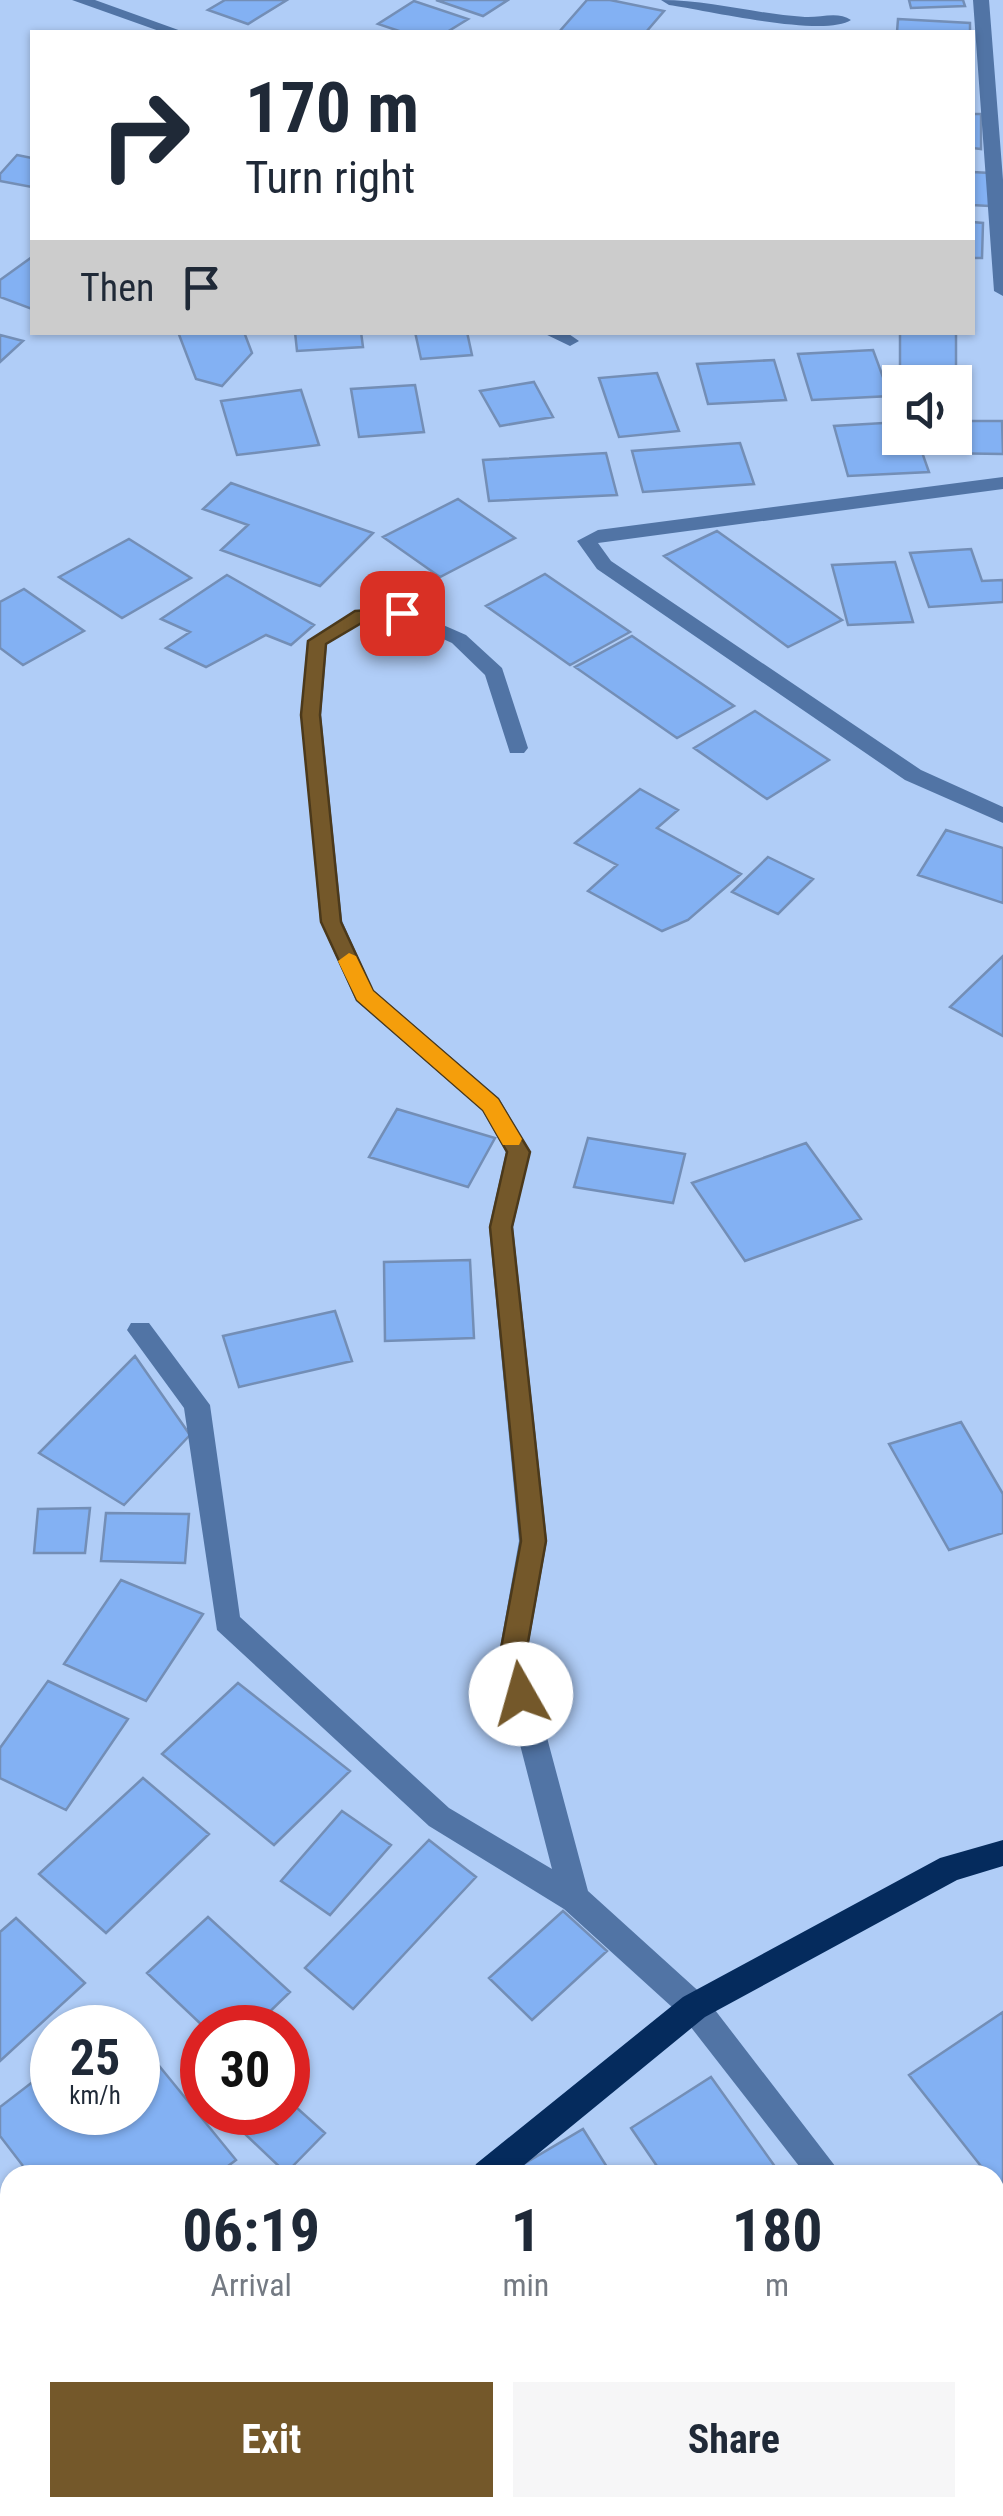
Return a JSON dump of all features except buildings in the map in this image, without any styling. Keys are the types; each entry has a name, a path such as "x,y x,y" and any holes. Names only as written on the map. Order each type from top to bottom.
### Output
{"main road":[{"path":"499,2165 694,2007 950,1868 1003,1853"}],"street":[{"path":"80,0 170,30"},
{"path":"669,0 844,26 842,0"},
{"path":"981,0 1003,291"},
{"path":"558,335 570,340"},
{"path":"1003,483 598,536 587,541 604,565 913,775 1003,816"},
{"path":"517,748 495,673 459,639 402,613 361,615 317,641 311,715 331,922 364,995 490,1104 518,1152 501,1227 533,1541 512,1659 575,1899"},
{"path":"140,1330 197,1405 227,1622 440,1816 575,1899 694,2007 818,2165"}],"slow traffic":[{"path":"349,961 364,995 490,1104 511,1139"}],"route":[{"path":"402,613 361,615 317,641 311,715 331,922 364,995 490,1104 518,1152 501,1227 533,1541 512,1659 521,1694"}]}
